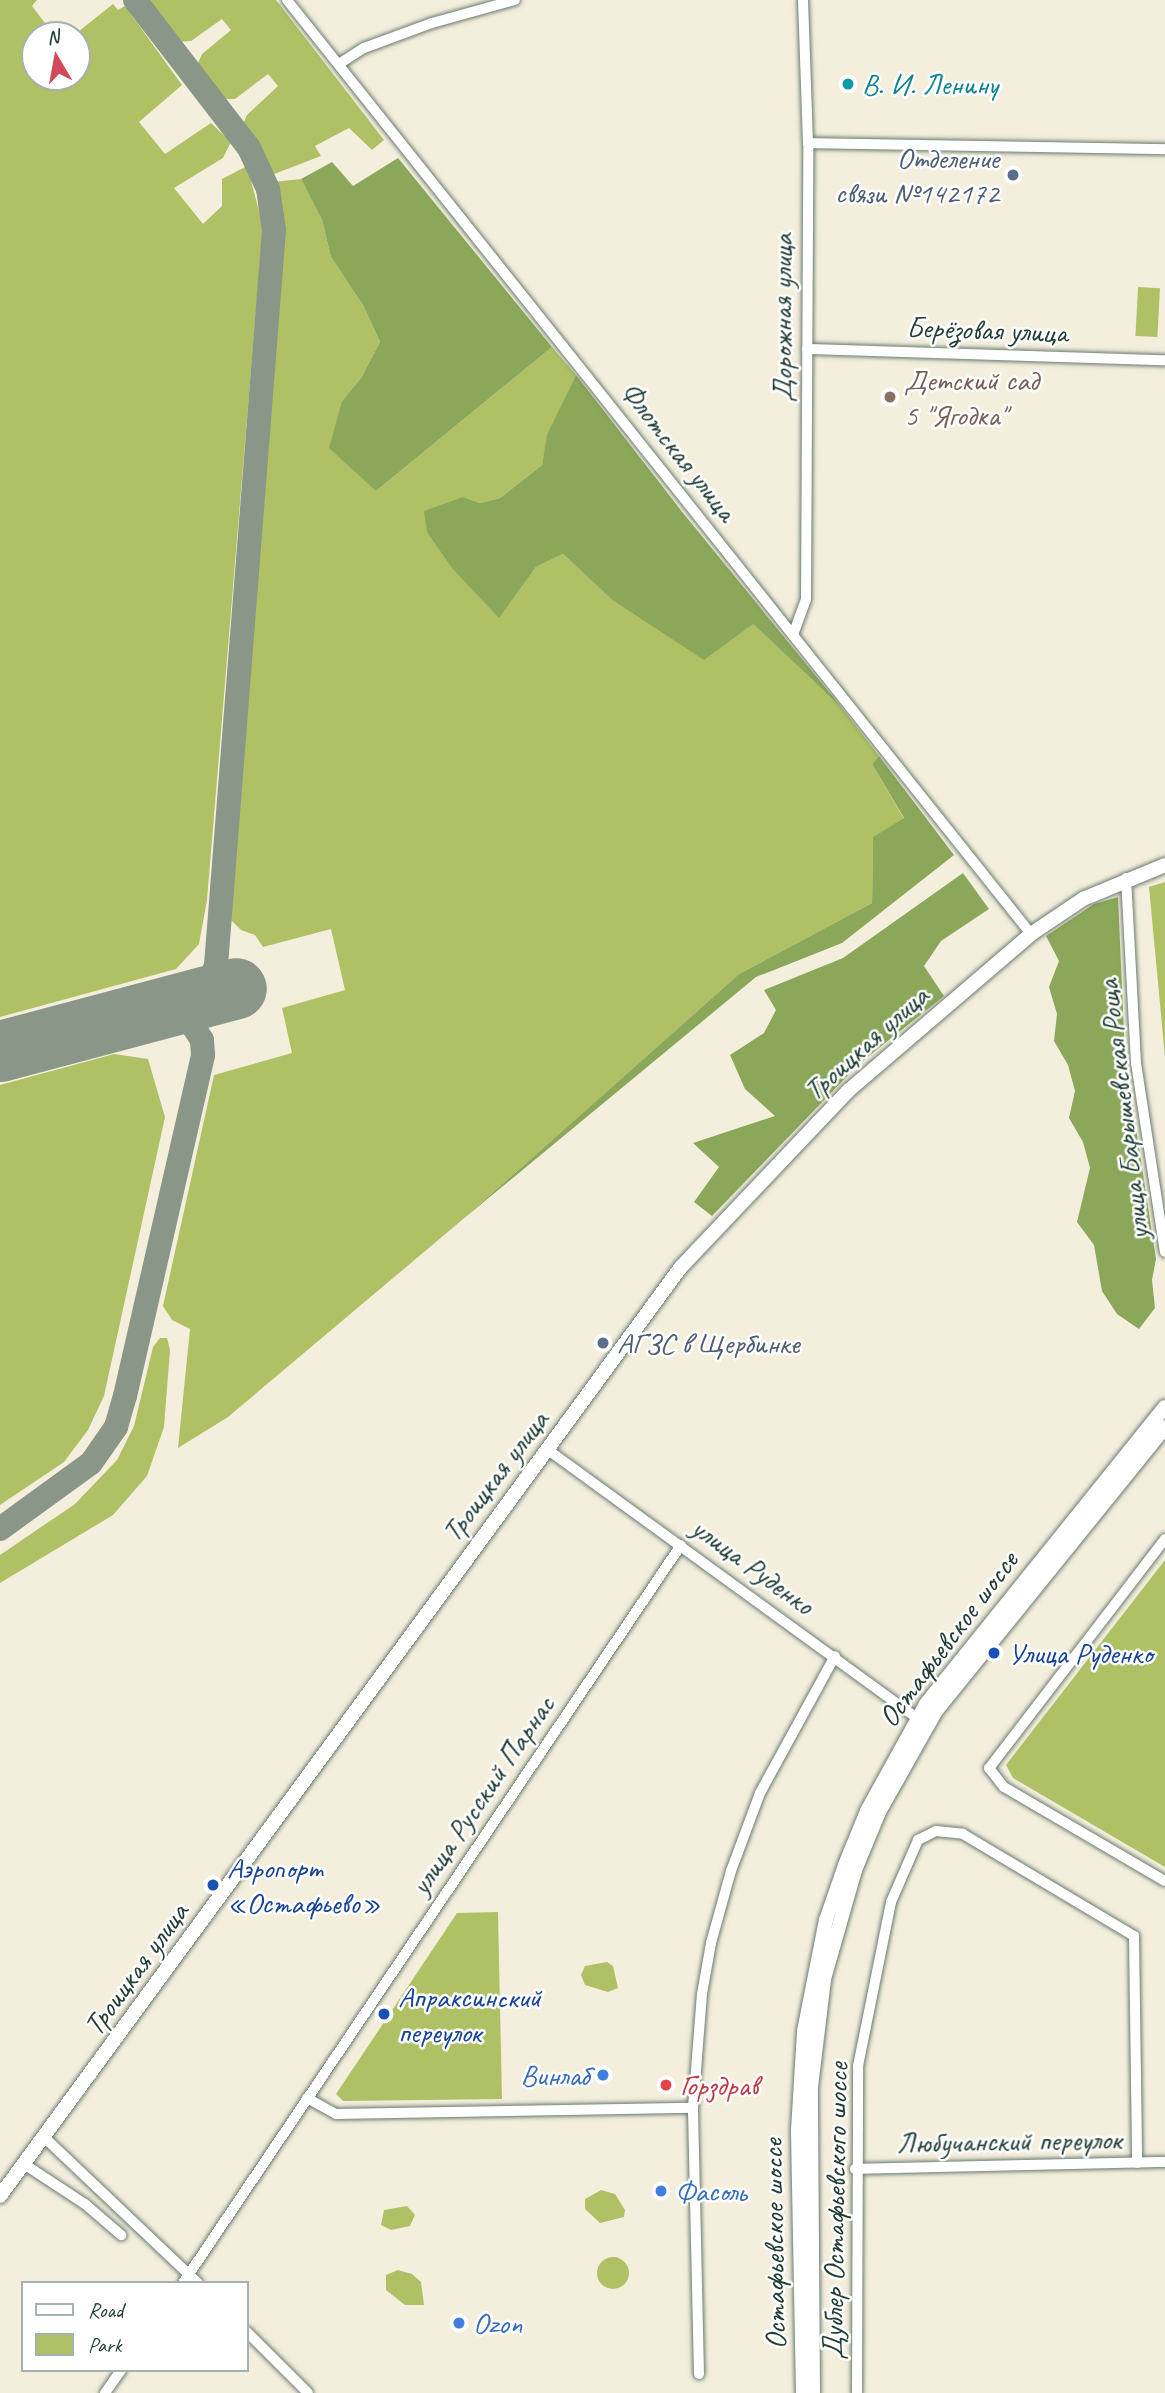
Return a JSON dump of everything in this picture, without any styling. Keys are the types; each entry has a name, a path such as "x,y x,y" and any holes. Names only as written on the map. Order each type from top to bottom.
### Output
{"main road":[{"name":"Троицкая улица","path":"0,2196 654,1303 707,1238 864,1076 1031,934 1126,878 1165,865"},
{"name":"Остафьевское шоссе","path":"803,2393 799,2130 812,1977 826,1920 857,1835 971,1643 1165,1407"},
{"name":"Остафьевское шоссе","path":"813,2393 808,2135 824,1979 837,1922 864,1847 922,1722 1165,1427"}],"street":[{"name":"Флотская улица","path":"287,0 1031,934"},
{"path":"339,64 364,48 432,23 515,0"},
{"name":"Дорожная улица","path":"793,635 806,600 808,143 803,0"},
{"path":"808,143 1165,149"},
{"name":"Берёзовая улица","path":"807,349 1165,360"},
{"name":"улица Барышевская Роща","path":"1126,878 1136,1063 1165,1252"},
{"name":"улица Руденко","path":"548,1450 835,1656 922,1722"},
{"path":"1165,1539 989,1768 1004,1787 1165,1881"},
{"name":"улица Русский Парнас","path":"186,2278 681,1545"},
{"path":"699,2374 693,2108 702,1994 731,1871 774,1763 835,1656"},
{"name":"Дублер Остафьевского шоссе","path":"857,2393 855,2169 858,2066 891,1902 918,1840 936,1831 963,1833 1134,1936 1137,2162"},
{"path":"307,2098 336,2114 693,2108"},
{"path":"45,2138 186,2278"},
{"name":"Любучанский переулок","path":"855,2169 1165,2162"},
{"path":"24,2164 85,2204 121,2235"},
{"path":"248,2333 308,2393"},
{"path":"104,2393 120,2372"}],"green space":[{"path":"0,0 37,0 32,6 43,21 21,21 21,91 91,91 91,21 113,4 118,10 125,6 182,85 139,122 165,154 211,123 231,142 223,158 174,188 203,224 222,206 222,179 247,166 263,226 207,900 199,944 176,969 0,1017"},
{"path":"144,0 276,0 384,140 372,150 349,128 315,146 321,156 269,176 242,126 247,115 278,86 268,74 235,99 225,99 197,65 202,54 231,30 222,19 191,41 177,42"},
{"path":"398,158 552,347 376,491 329,448 342,401 361,378 380,342 364,307 331,257 322,220 301,179 332,162 353,186"},
{"path":"301,179 322,220 331,257 364,307 380,342 361,378 342,401 376,491 552,347 576,375 548,435 542,465 500,498 480,503 462,497 499,617 536,567 563,554 611,599 753,624 842,708 879,756 872,764 904,819 873,837 872,903 739,974 462,1220 228,1417 178,1448 190,1329 172,1320 163,1306 214,1075 292,1053 282,1008 345,990 331,929 263,947 255,935 241,930 224,913 277,263 273,182"},
{"path":"1138,287 1160,288 1157,337 1135,336"},
{"path":"576,375 683,513 842,708 753,624 704,660 611,599 563,554 536,567 499,618 452,568 427,532 424,511 463,497 480,503 500,498 542,465 547,435"},
{"path":"879,756 954,855 842,943 756,977 462,1220 739,974 872,903 873,837 904,818 872,764"},
{"path":"963,873 989,909 941,941 924,966 944,996 859,1064 712,1216 694,1202 719,1167 693,1143 775,1116 745,1089 730,1055 764,1033 776,1010 764,990 843,958"},
{"path":"1165,882 1165,1057 1149,887"},
{"path":"1118,897 1125,1056 1156,1259 1152,1280 1155,1308 1139,1329 1117,1314 1102,1291 1094,1245 1077,1222 1090,1168 1083,1142 1069,1118 1075,1091 1068,1065 1054,1041 1057,1014 1049,987 1059,961 1046,936 1094,904"},
{"path":"114,1054 148,1059 165,1117 104,1396 88,1430 64,1462 0,1505 0,1085"},
{"path":"160,1338 167,1338 170,1350 164,1427 147,1476 113,1515 0,1583 0,1555 75,1504 117,1460 134,1426 153,1347"},
{"path":"1165,1560 1165,1867 1013,1778 1006,1765"},
{"path":"498,1912 502,2099 343,2101 336,2094 457,1913"},
{"path":"607,1962 613,1966 618,1988 608,1992 585,1985 581,1975 585,1966"},
{"path":"601,2190 615,2194 625,2210 624,2217 600,2223 585,2209 585,2199"},
{"path":"407,2206 415,2215 410,2226 391,2230 381,2225 384,2210"},
{"path":"613,2257 624,2262 629,2273 624,2284 613,2289 602,2284 597,2273 602,2262"},
{"path":"398,2270 412,2274 421,2282 424,2305 405,2305 386,2290 386,2275"}],"taxiway":[{"path":"135,0 249,148 268,189 274,230 216,966 202,997"},
{"path":"0,1529 91,1463 116,1427 203,1055 202,1040 191,1023 170,1010 155,1009"}],"runway":[{"path":"0,1051 236,988"}],"place":[{"name":"В. И. Ленину","path":"848,84"},
{"name":"Отделение связи №142172","path":"1013,175"},
{"name":"Детский сад 5 \"Ягодка\"","path":"890,397"},
{"name":"АГЗС в Щербинке","path":"603,1343"},
{"name":"Улица Руденко","path":"994,1653"},
{"name":"Аэропорт «Остафьево»","path":"213,1885"},
{"name":"Апраксинский переулок","path":"384,2014"},
{"name":"Винлаб","path":"603,2075"},
{"name":"Горздрав","path":"666,2085"},
{"name":"Фасоль","path":"661,2191"},
{"name":"Ozon","path":"459,2323"}]}
